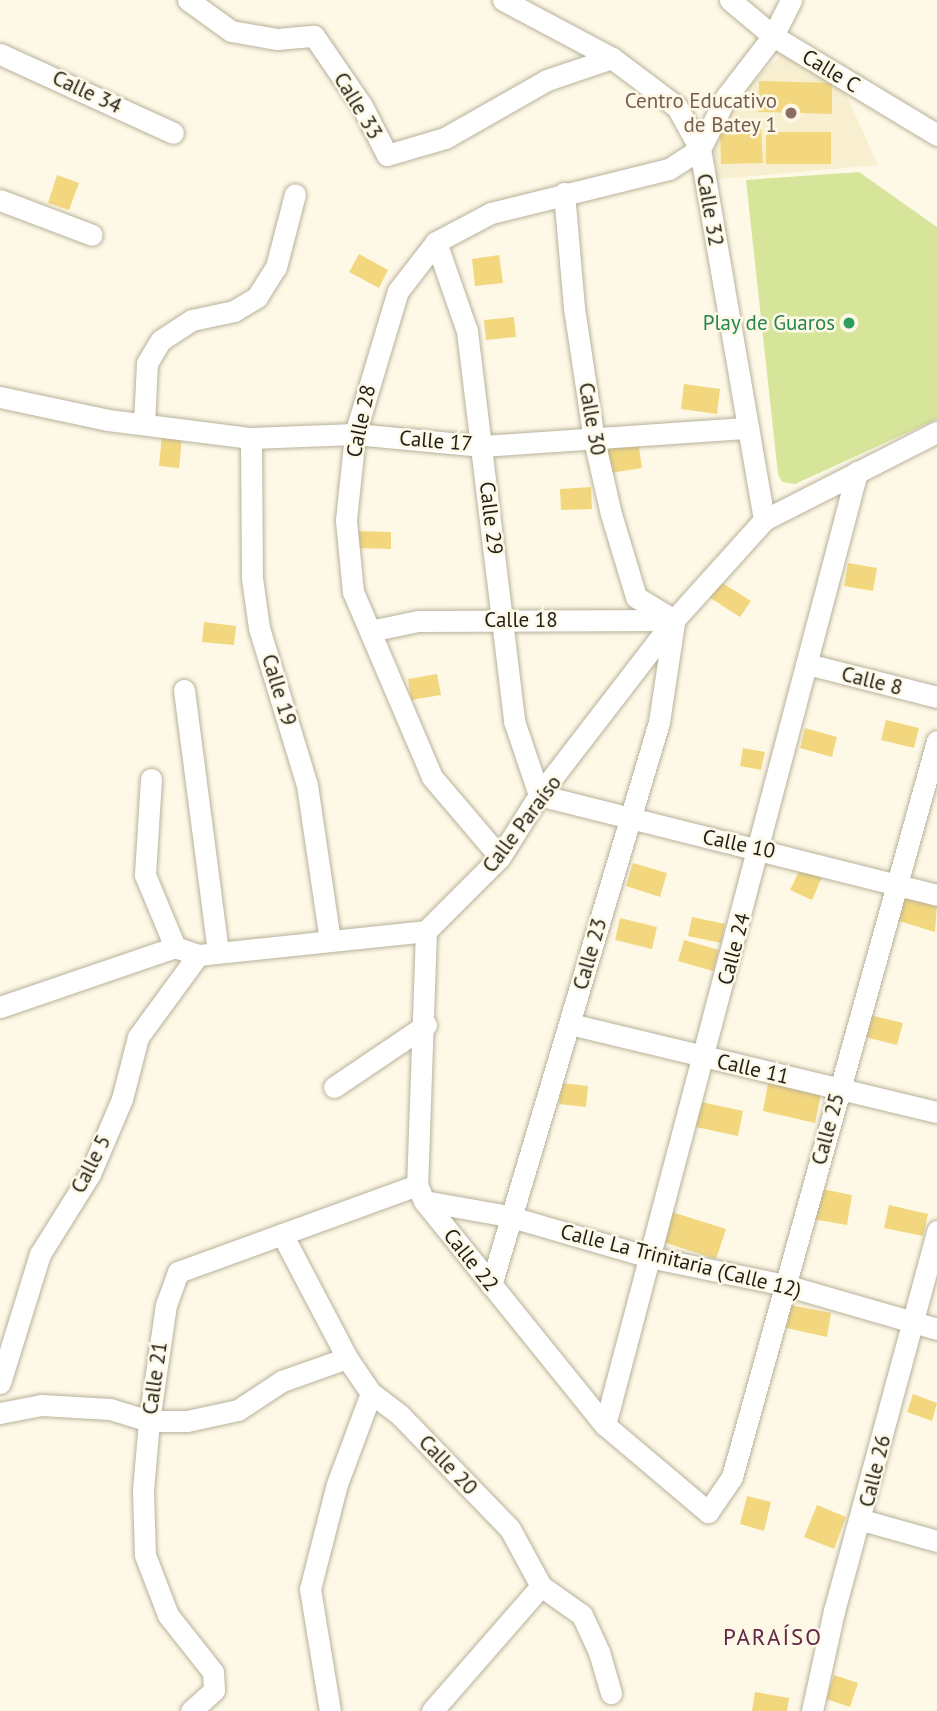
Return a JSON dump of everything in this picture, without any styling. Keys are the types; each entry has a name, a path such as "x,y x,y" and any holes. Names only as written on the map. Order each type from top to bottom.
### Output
{"street":[{"name":"Calle 33","path":"188,0 231,31 277,39 314,37 362,106 387,155 445,138 547,80 612,58"},
{"name":"Calle 32","path":"503,0 612,58 677,107 699,149 764,520"},
{"name":"Calle C","path":"730,0 774,36 937,135"},
{"path":"699,149 726,97 774,36 791,0"},
{"name":"Calle 34","path":"0,54 173,133"},
{"name":"Calle 28","path":"500,857 432,778 353,592 346,520 355,434 398,290 436,242 491,213 669,169 699,149"},
{"name":"Calle 30","path":"564,193 574,308 594,440 636,597 674,621"},
{"path":"144,424 148,363 161,340 192,320 234,311 257,296 276,267 295,194"},
{"path":"0,200 92,235"},
{"name":"Calle 29","path":"436,242 467,331 504,620 514,721 540,795"},
{"name":"Calle 17","path":"0,397 144,424 251,438 355,434 482,446 748,428"},
{"name":"Calle Paraíso","path":"426,930 500,857 540,795 674,621 764,520 937,432"},
{"name":"Calle 19","path":"251,438 252,578 259,628 307,785 330,940"},
{"name":"Calle 24","path":"606,1424 761,847 857,471"},
{"name":"Calle 18","path":"370,631 418,621 674,621"},
{"name":"Calle 23","path":"491,1285 508,1216 570,1024 659,722 674,621"},
{"name":"Calle 8","path":"807,664 937,697"},
{"path":"184,690 208,953"},
{"name":"Calle 25","path":"708,1512 732,1477 937,741"},
{"path":"151,779 145,875 175,947"},
{"name":"Calle 10","path":"540,795 628,821 761,847 937,895"},
{"path":"0,1007 175,947 208,953 426,930 426,1024 420,1193"},
{"name":"Calle 5","path":"0,1383 40,1254 90,1174 122,1099 138,1037 208,953"},
{"path":"334,1087 426,1024"},
{"name":"Calle 11","path":"570,1024 937,1112"},
{"name":"Calle La Trinitaria (Calle 12)","path":"420,1193 649,1257 785,1285 937,1329"},
{"name":"Calle 21","path":"191,1711 214,1690 213,1672 168,1615 145,1555 143,1490 149,1421 166,1305 177,1272 282,1234 420,1193"},
{"name":"Calle 22","path":"420,1193 491,1285 606,1424 708,1512"},
{"name":"Calle 26","path":"812,1711 834,1611 862,1520 937,1231"},
{"name":"Calle 20","path":"282,1234 347,1358 371,1393 400,1415 510,1529 541,1586 582,1615 599,1652 611,1693"},
{"path":"0,1413 41,1405 110,1409 149,1421 187,1421 238,1410 282,1381 347,1358"},
{"path":"330,1711 310,1590 337,1483 371,1393"},
{"path":"862,1520 937,1541"},
{"path":"432,1711 541,1586"}],"shaded area":[{"name":"Centro Educativo de Batey 1","path":"784,52 841,83 878,165 718,179 711,135 743,91"}],"green space":[{"name":"Play de Guaros","path":"859,172 937,227 937,419 795,484 782,482 778,474 746,180"}],"building":[{"path":"759,81 832,83 832,114 758,112"},
{"path":"761,128 763,163 721,164 720,130"},
{"path":"766,132 831,132 831,164 766,164"},
{"path":"57,175 79,183 69,210 48,203"},
{"path":"359,254 388,270 379,288 349,272"},
{"path":"499,255 503,283 475,286 472,259"},
{"path":"514,317 516,337 486,340 484,320"},
{"path":"684,384 720,389 717,414 681,409"},
{"path":"162,434 182,436 179,468 159,466"},
{"path":"638,441 642,468 610,473 605,445"},
{"path":"591,487 592,509 561,510 560,489"},
{"path":"355,531 391,532 391,549 355,548"},
{"path":"848,563 877,568 873,591 844,586"},
{"path":"719,581 751,601 740,617 709,597"},
{"path":"204,622 236,626 234,645 202,642"},
{"path":"437,674 441,695 411,700 408,679"},
{"path":"886,720 919,728 914,748 881,740"},
{"path":"805,728 837,737 832,757 800,748"},
{"path":"743,748 765,752 761,770 740,766"},
{"path":"633,863 667,873 660,897 626,886"},
{"path":"801,867 822,877 812,900 790,890"},
{"path":"904,893 937,903 935,932 896,920"},
{"path":"692,917 725,924 721,943 688,936"},
{"path":"620,918 657,927 652,949 615,940"},
{"path":"684,940 719,950 713,971 678,961"},
{"path":"870,1015 903,1023 897,1045 865,1037"},
{"path":"769,1078 822,1090 815,1123 763,1111"},
{"path":"562,1083 588,1086 586,1107 559,1104"},
{"path":"701,1102 743,1111 738,1136 696,1127"},
{"path":"817,1188 852,1195 847,1225 812,1219"},
{"path":"889,1205 928,1214 923,1236 884,1228"},
{"path":"672,1212 726,1229 716,1259 663,1242"},
{"path":"790,1305 831,1313 827,1337 786,1328"},
{"path":"913,1394 937,1403 932,1421 907,1412"},
{"path":"747,1496 771,1502 764,1531 740,1524"},
{"path":"817,1505 846,1517 834,1549 804,1537"},
{"path":"834,1675 858,1683 850,1707 826,1699"},
{"path":"755,1692 789,1698 787,1711 752,1711"}],"place":[{"name":"Centro Educativo de Batey 1","path":"791,113"},
{"name":"Play de Guaros","path":"849,323"}],"district":[{"name":"PARAÍSO","path":"773,1637"}]}
